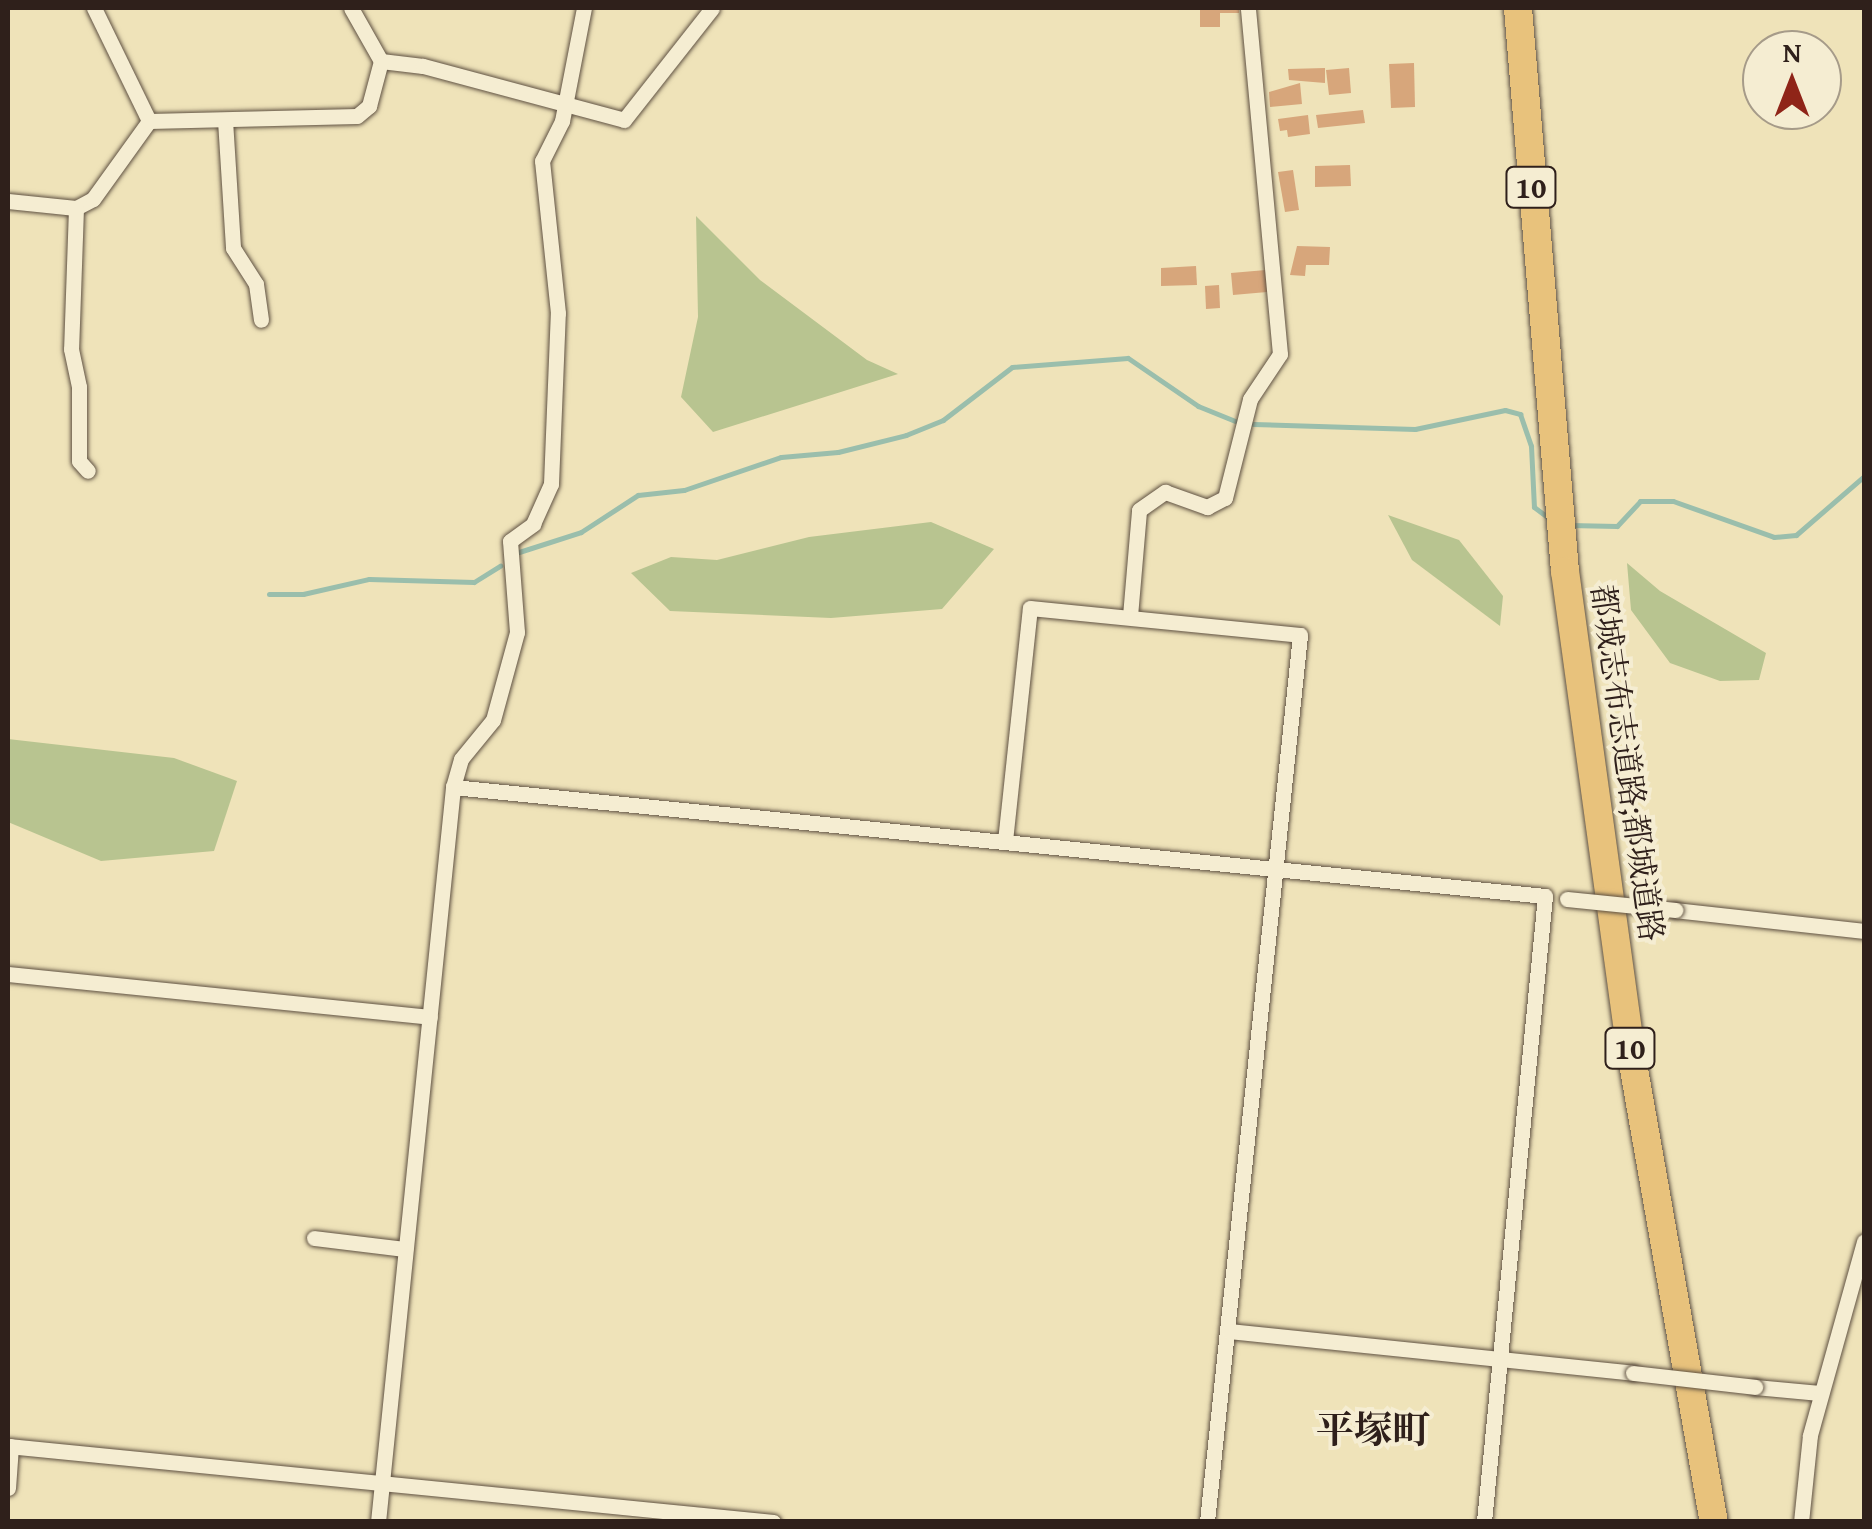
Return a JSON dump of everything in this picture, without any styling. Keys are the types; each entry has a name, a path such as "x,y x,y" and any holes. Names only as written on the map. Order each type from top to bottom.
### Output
{"highway":[{"name":"都城志布志道路;都城道路","path":"1518,8 1544,367 1566,571 1629,1042 1714,1522"}],"street":[{"path":"94,8 149,121"},
{"path":"149,121 357,116 369,106 381,61 351,8"},
{"path":"378,1522 454,787 461,759 493,720 512,654 518,598 510,541 532,524 551,484 558,313 542,161 566,106 584,8"},
{"path":"381,61 424,66 624,120 712,8"},
{"path":"1130,616 1139,510 1165,492 1207,507 1225,498 1250,399 1280,354 1248,8"},
{"path":"225,120 233,248 256,284 262,320"},
{"path":"8,201 76,208 93,199 149,121"},
{"path":"76,208 71,350 79,387 79,461 88,471"},
{"path":"1005,841 1030,608 1300,635 1208,1522"},
{"path":"454,787 1864,931"},
{"path":"1484,1522 1545,896"},
{"path":"8,974 430,1017"},
{"path":"314,1238 405,1249"},
{"path":"1801,1522 1820,1393 1864,1241"},
{"path":"1229,1331 1820,1393"},
{"path":"8,1488 10,1446 381,1483 658,1516 773,1522"}],"green space":[{"path":"696,216 760,280 867,360 898,374 713,432 681,397 698,317"},
{"path":"1388,515 1459,540 1503,596 1500,626 1412,560"},
{"path":"931,522 994,549 942,609 831,618 670,611 631,573 671,557 717,560 809,537"},
{"path":"1627,563 1660,591 1766,653 1759,680 1720,681 1670,663 1631,610"},
{"path":"8,739 174,758 237,781 214,851 101,861 8,822"}],"building":[{"path":"1200,8 1239,8 1239,13 1220,13 1220,27 1200,27"},
{"path":"1414,63 1415,107 1391,108 1389,64"},
{"path":"1325,68 1325,83 1289,80 1288,69"},
{"path":"1349,68 1351,93 1329,95 1326,70"},
{"path":"1300,83 1302,104 1270,107 1269,92"},
{"path":"1363,110 1365,123 1318,128 1316,115"},
{"path":"1308,115 1310,134 1288,137 1287,130 1280,131 1278,119"},
{"path":"1350,165 1351,186 1315,187 1315,166"},
{"path":"1293,170 1299,210 1285,212 1278,172"},
{"path":"1297,246 1330,247 1329,265 1306,265 1305,276 1290,275"},
{"path":"1196,266 1197,285 1161,286 1161,268"},
{"path":"1266,270 1267,292 1233,295 1231,273"},
{"path":"1219,285 1220,308 1206,309 1205,286"}],"waterway":[{"path":"519,552 581,532 638,495 684,490 781,457 838,452 906,435 943,420 1012,367 1128,358 1198,406 1235,421"},
{"path":"1253,424 1415,429 1505,410 1520,414 1531,446 1534,507 1554,522"},
{"path":"1569,525 1617,526 1640,501 1673,501 1774,537 1796,535 1864,476"},
{"path":"269,594 303,594 369,579 474,582 500,566"}],"district":[{"name":"平塚町","path":"1373,1430"}]}
